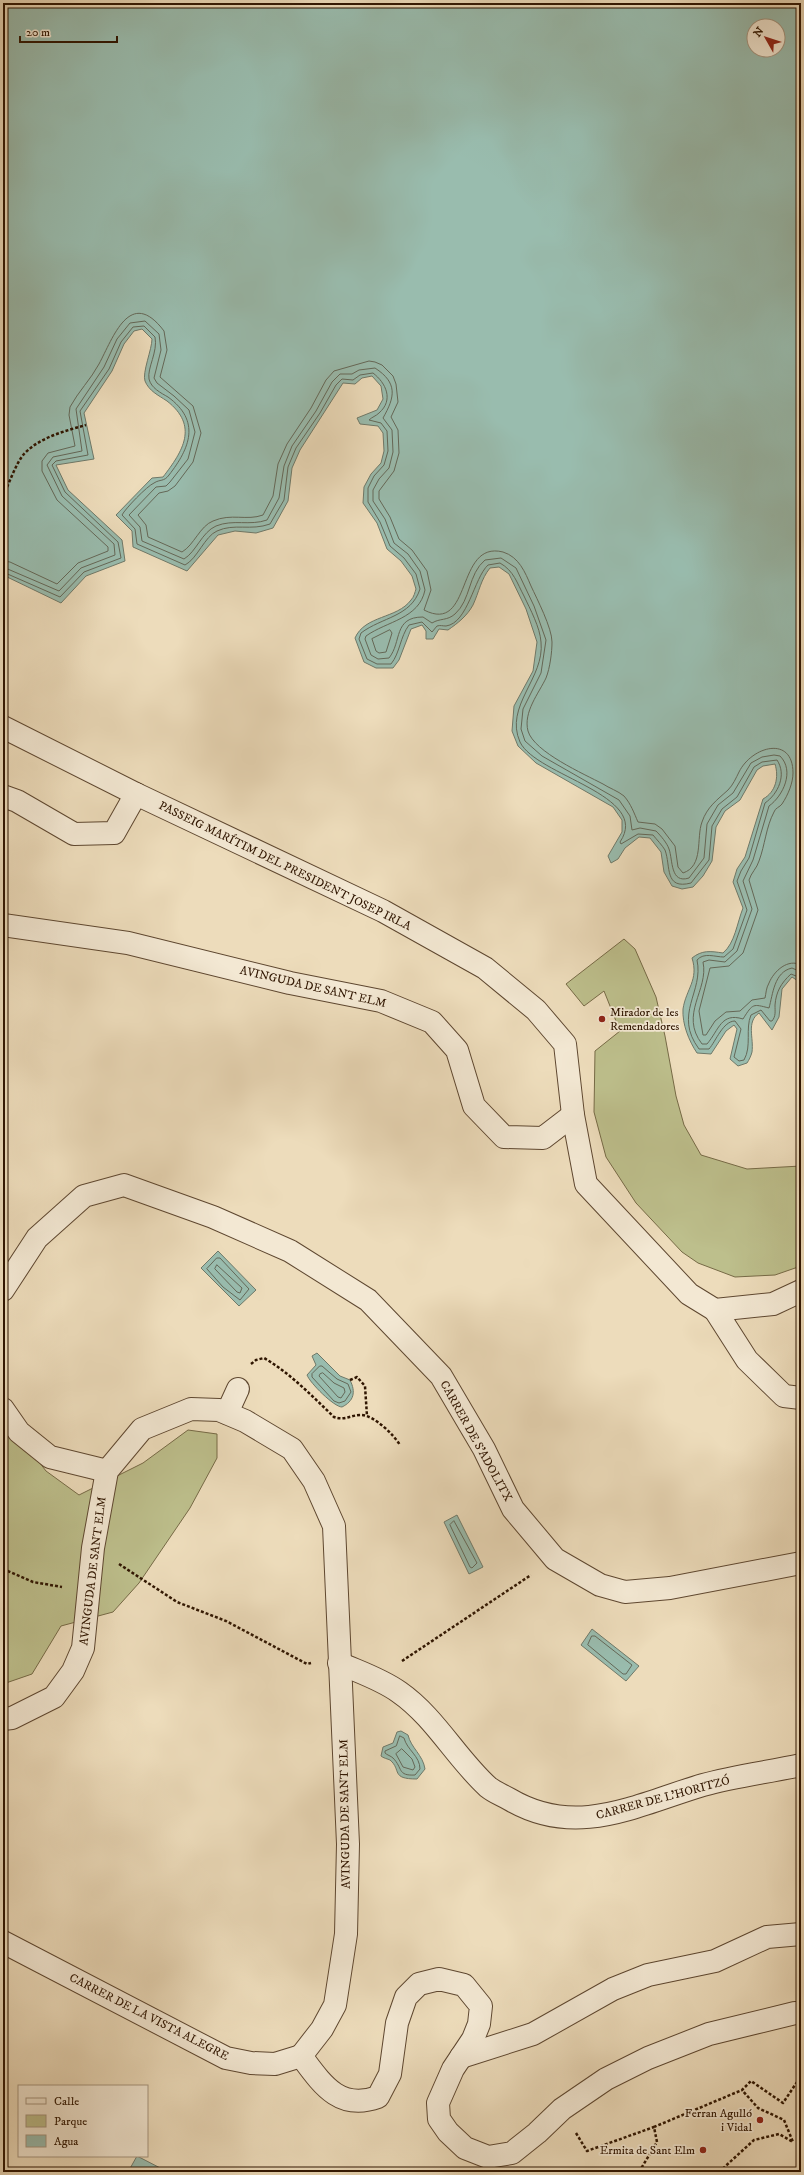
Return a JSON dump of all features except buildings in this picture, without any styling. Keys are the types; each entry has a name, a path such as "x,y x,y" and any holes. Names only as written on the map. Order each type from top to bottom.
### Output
{"street":[{"name":"PASSEIG MARÍTIM DEL PRESIDENT JOSEP IRLA","path":"3,727 136,794 382,911 485,968 536,1010 565,1044 573,1115 586,1184 689,1294 716,1310"},
{"path":"3,796 17,801 74,834 114,833 136,794"},
{"name":"AVINGUDA DE SANT ELM","path":"3,924 128,943 290,983 381,1001 432,1022 457,1050 474,1106 504,1137 543,1138 573,1115"},
{"name":"CARRER DE S'ADOLITX","path":"3,1290 37,1238 84,1196 124,1185 213,1217 290,1251 368,1300 442,1376 484,1449 513,1509 555,1559 600,1585 624,1592 670,1588 801,1563"},
{"path":"801,1291 773,1304 716,1310 747,1360 784,1396 801,1398"},
{"path":"227,1413 238,1389"},
{"path":"3,1409 18,1432 50,1458 106,1471"},
{"name":"AVINGUDA DE SANT ELM","path":"3,1719 12,1718 54,1697 73,1671 83,1648 93,1548 106,1471 142,1429 191,1410 219,1410 245,1421 292,1449 314,1481 334,1526 348,1844 346,1934 335,2005 322,2029 301,2056"},
{"name":"CARRER DE L'HORITZÓ","path":"339,1663 375,1678 400,1692 426,1716 464,1762 489,1788 518,1805 546,1816 580,1820 610,1814 705,1784 801,1765"},
{"path":"462,2057 533,2034 613,1989 648,1975 715,1961 767,1937 801,1934"},
{"name":"CARRER DE LA VISTA ALEGRE","path":"3,1942 226,2058 251,2063 275,2064 301,2056"},
{"path":"301,2056 324,2086 342,2099 364,2102 378,2097 390,2074 397,2023 406,1997 419,1984 439,1979 464,1985 481,2006 479,2024 462,2057 453,2070 438,2102 439,2119 448,2132 465,2148 488,2157 512,2152 537,2133 562,2109 606,2079 648,2058 709,2034 795,2013"}],"path":[{"path":"3,496 24,454 40,442 60,432 86,425"},
{"path":"275,1364 334,1417 341,1419 360,1415 367,1416 389,1431 400,1445"},
{"path":"350,1380 357,1377 365,1386 367,1416"},
{"path":"93,1548 177,1602 226,1621 307,1664 339,1663"},
{"path":"375,1678 555,1559"},
{"path":"3,1569 33,1582 62,1587 90,1580"},
{"path":"587,2151 654,2127 742,2090 751,2081 784,2103 801,2076"},
{"path":"719,2172 754,2140 779,2134 793,2142 784,2120 758,2108 742,2090"},
{"path":"640,2172 657,2142 654,2127"}],"green space":[{"path":"624,939 635,949 656,997 676,1096 684,1125 701,1155 747,1169 801,1166 801,1266 775,1275 735,1277 698,1263 682,1252 636,1203 606,1157 594,1112 595,1051 620,1031 604,991 584,1006 566,984"},
{"path":"3,1415 46,1471 79,1495 143,1463 188,1430 217,1434 217,1458 190,1508 139,1583 113,1612 61,1626 32,1674 3,1684"}],"water":[{"path":"3,3 801,3 801,983 792,977 782,989 779,1017 772,1030 759,1013 755,1017 751,1031 752,1052 747,1063 738,1066 730,1059 737,1029 734,1025 726,1031 711,1054 697,1053 687,1032 683,1009 693,979 694,966 692,958 706,952 723,953 733,938 743,908 733,882 737,869 745,857 763,799 774,788 777,774 775,764 763,766 757,770 740,800 725,811 716,827 712,861 703,876 693,887 682,889 672,886 664,872 661,852 650,838 639,837 625,848 618,859 611,863 608,856 622,832 622,820 613,807 536,763 518,746 512,731 514,706 533,671 537,642 526,609 509,574 499,567 490,568 484,577 473,605 468,613 448,630 439,629 433,639 426,639 426,631 422,625 411,629 399,660 393,668 376,668 364,662 355,638 366,625 398,611 405,606 413,597 416,589 412,576 401,561 387,549 377,523 363,503 364,487 371,474 381,463 384,451 383,433 378,426 360,424 357,418 377,410 383,399 381,386 372,376 362,378 355,384 343,383 300,450 292,468 288,501 273,528 256,533 235,531 218,535 187,571 133,547 132,531 116,515 152,478 163,477 177,458 184,439 185,429 183,420 177,410 151,390 145,381 144,377 152,339 142,329 134,331 124,344 112,371 84,413 94,459 56,465 68,490 122,540 125,561 86,576 61,603 3,575"},
{"path":"218,1251 256,1290 239,1306 201,1268"},
{"path":"317,1353 340,1376 350,1380 353,1388 353,1396 346,1405 342,1407 338,1406 323,1394 309,1379 307,1375 316,1365 312,1356"},
{"path":"457,1515 483,1567 469,1574 444,1522"},
{"path":"592,1629 639,1666 626,1681 581,1645"},
{"path":"401,1731 408,1735 424,1764 425,1769 417,1779 409,1779 400,1776 390,1760 381,1756 383,1747 393,1743 397,1732"},
{"path":"136,2157 139,2157 168,2172 128,2172"}],"place":[{"name":"Mirador de les Remendadores","path":"602,1019"},
{"name":"Ferran Agulló i Vidal","path":"760,2120"},
{"name":"Ermita de Sant Elm","path":"703,2150"}]}
